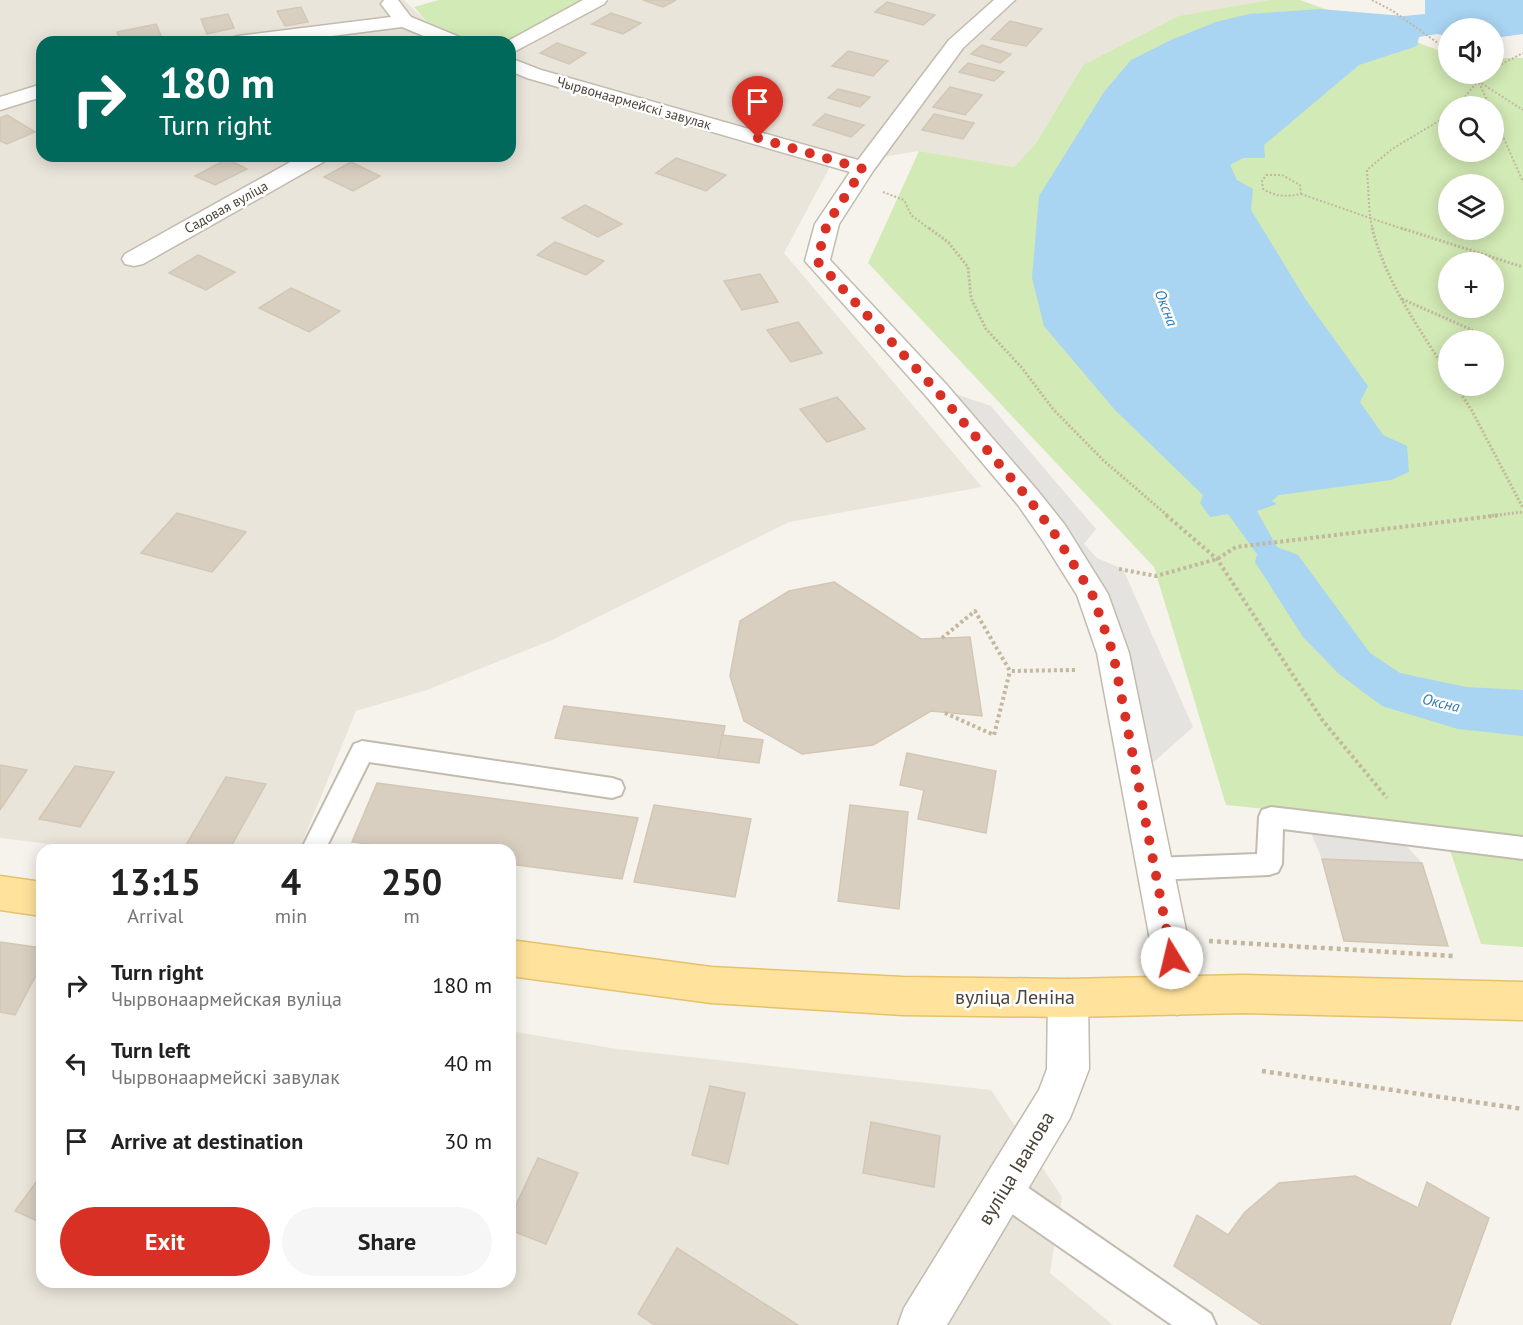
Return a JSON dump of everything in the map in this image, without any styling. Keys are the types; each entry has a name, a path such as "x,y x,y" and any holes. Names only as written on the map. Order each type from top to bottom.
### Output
{"main road":[{"path":"0,893 36,897"},
{"name":"вуліца Леніна","path":"516,959 711,985 903,996 1068,998 1243,994 1523,1001"}],"street":[{"path":"389,3 411,0"},
{"path":"516,45 597,0"},
{"path":"1005,0 956,44 863,169 827,224 817,261 936,390 1028,498 1092,594 1113,653 1169,940 1177,996"},
{"path":"389,3 404,21 440,36"},
{"path":"285,36 404,21"},
{"name":"Чырвонаармейскі завулак","path":"516,66 545,77 863,169"},
{"path":"0,104 36,92"},
{"name":"Садовая вуліца","path":"134,259 306,162"},
{"name":"вуліца Іванова","path":"921,1325 1054,1103 1068,1069 1068,998"}],"lane":[{"path":"316,844 362,751 612,788"},
{"path":"1154,868 1269,864 1271,818 1523,848"},
{"path":"1003,1189 1200,1325"}],"path":[{"path":"1372,0 1393,11 1438,43"},
{"path":"1504,63 1523,53"},
{"path":"1465,96 1475,84"},
{"path":"1483,84 1523,110"},
{"path":"1438,122 1392,149 1367,170 1373,237 1400,298 1438,358"},
{"path":"1504,139 1523,182"},
{"path":"863,169 883,193 904,200 911,215 948,242 960,256 968,267 971,298 981,321 1053,409 1103,460 1217,559 1323,721 1373,779 1415,836"},
{"path":"1301,194 1300,185 1282,175 1266,175 1262,181 1263,189 1274,195 1287,197 1301,194 1523,267"},
{"path":"1400,298 1472,330"},
{"path":"1071,560 1156,576 1217,559 1236,547 1523,510 1462,396"},
{"path":"942,638 975,612 1010,671 994,735 945,712"},
{"path":"1010,671 1077,670"},
{"path":"1169,940 1464,957"},
{"path":"1262,1071 1522,1108"}],"shaded area":[{"path":"0,0 404,0 431,26 456,36 36,36 36,162 516,162 516,51 610,0 1269,0 1178,16 1083,65 1036,143 1014,167 919,151 831,165 784,253 982,487 789,522 552,640 427,690 356,711 301,844 50,844 0,838"},
{"path":"941,389 991,406 1096,529 1084,544 1097,558 1123,569 1193,727 1136,778 1092,594"},
{"path":"1306,821 1394,832 1422,863 1322,859"},
{"path":"0,947 36,953 36,1288 516,1288 516,1032 617,1049 991,1090 1062,1197 1050,1273 1113,1325 0,1325"}],"green space":[{"path":"439,0 584,0 516,36 461,36 427,22 414,7"},
{"path":"1269,0 1300,0 1438,50 1438,84 1504,84 1504,58 1523,58 1523,947 1481,944 1442,826 1226,805 1154,567 868,263 919,151 1014,167 1036,143 1083,65 1178,16"}],"water":[{"name":"Оксна","path":"1425,0 1523,0 1523,34 1504,37 1504,18 1438,18 1438,34 1419,37 1417,46 1359,65 1264,145 1265,158 1243,158 1230,165 1237,180 1253,189 1251,210 1306,300 1368,386 1360,402 1383,435 1407,446 1409,472 1391,480 1279,495 1272,501 1277,504 1257,511 1277,547 1298,555 1370,653 1400,673 1466,687 1523,690 1523,736 1458,729 1382,706 1339,674 1303,637 1255,562 1257,554 1228,514 1210,517 1200,503 1203,495 1115,410 1044,326 1032,278 1039,196 1104,92 1131,60 1171,40 1216,22 1249,14 1320,9 1404,16 1425,14"}],"building":[{"path":"643,0 676,0 663,7"},
{"path":"887,2 935,15 923,25 875,12"},
{"path":"301,7 308,22 285,26 277,11"},
{"path":"611,13 641,23 623,34 592,24"},
{"path":"228,14 234,28 207,34 201,19"},
{"path":"1010,21 1042,29 1026,46 991,39"},
{"path":"156,24 161,36 119,36 117,32"},
{"path":"557,43 586,53 569,64 540,53"},
{"path":"982,45 1011,54 1000,63 971,54"},
{"path":"848,51 888,61 873,76 832,66"},
{"path":"968,63 1004,72 994,81 959,72"},
{"path":"950,87 982,95 965,115 933,107"},
{"path":"838,89 870,97 860,107 828,98"},
{"path":"825,114 864,125 851,137 813,125"},
{"path":"934,114 974,123 963,139 922,130"},
{"path":"7,115 35,132 7,144 0,141 0,118"},
{"path":"676,158 726,175 706,191 656,173"},
{"path":"221,162 233,162 247,169 215,185 195,176"},
{"path":"351,162 380,176 353,191 324,177"},
{"path":"585,205 622,224 598,237 562,218"},
{"path":"555,242 604,261 586,275 537,255"},
{"path":"198,255 235,272 206,290 169,273"},
{"path":"760,274 778,302 742,310 724,281"},
{"path":"291,288 340,311 309,332 259,308"},
{"path":"798,322 822,353 791,362 767,330"},
{"path":"837,397 865,429 827,442 800,409"},
{"path":"177,513 246,532 212,572 141,553"},
{"path":"834,582 921,639 970,637 982,716 931,711 873,745 802,754 744,721 730,676 740,621 789,591"},
{"path":"564,706 725,726 718,758 555,738"},
{"path":"722,735 763,740 759,763 718,758"},
{"path":"907,753 996,771 986,833 918,819 924,790 900,785"},
{"path":"0,765 27,770 0,810"},
{"path":"75,766 114,772 80,827 39,819"},
{"path":"226,777 266,784 232,844 187,844"},
{"path":"377,783 638,818 622,879 516,865 516,844 368,844 352,842"},
{"path":"654,805 751,819 735,897 634,882"},
{"path":"850,805 908,812 899,909 838,901"},
{"path":"1322,859 1422,863 1448,946 1344,941"},
{"path":"0,942 36,947 36,975 15,1015 0,1012"},
{"path":"710,1086 745,1093 728,1164 692,1155"},
{"path":"871,1122 940,1136 934,1187 863,1173"},
{"path":"538,1158 578,1173 546,1244 516,1232 516,1205"},
{"path":"1355,1176 1418,1208 1427,1182 1489,1218 1450,1325 1262,1325 1174,1266 1197,1215 1228,1235 1245,1212 1279,1183"},
{"path":"36,1182 36,1220 15,1211"},
{"path":"677,1248 798,1325 655,1325 638,1314"}],"route":[{"path":"758,138 863,169 827,224 817,261 936,390 1028,498 1054,533 1092,594 1113,653 1172,958"}]}
